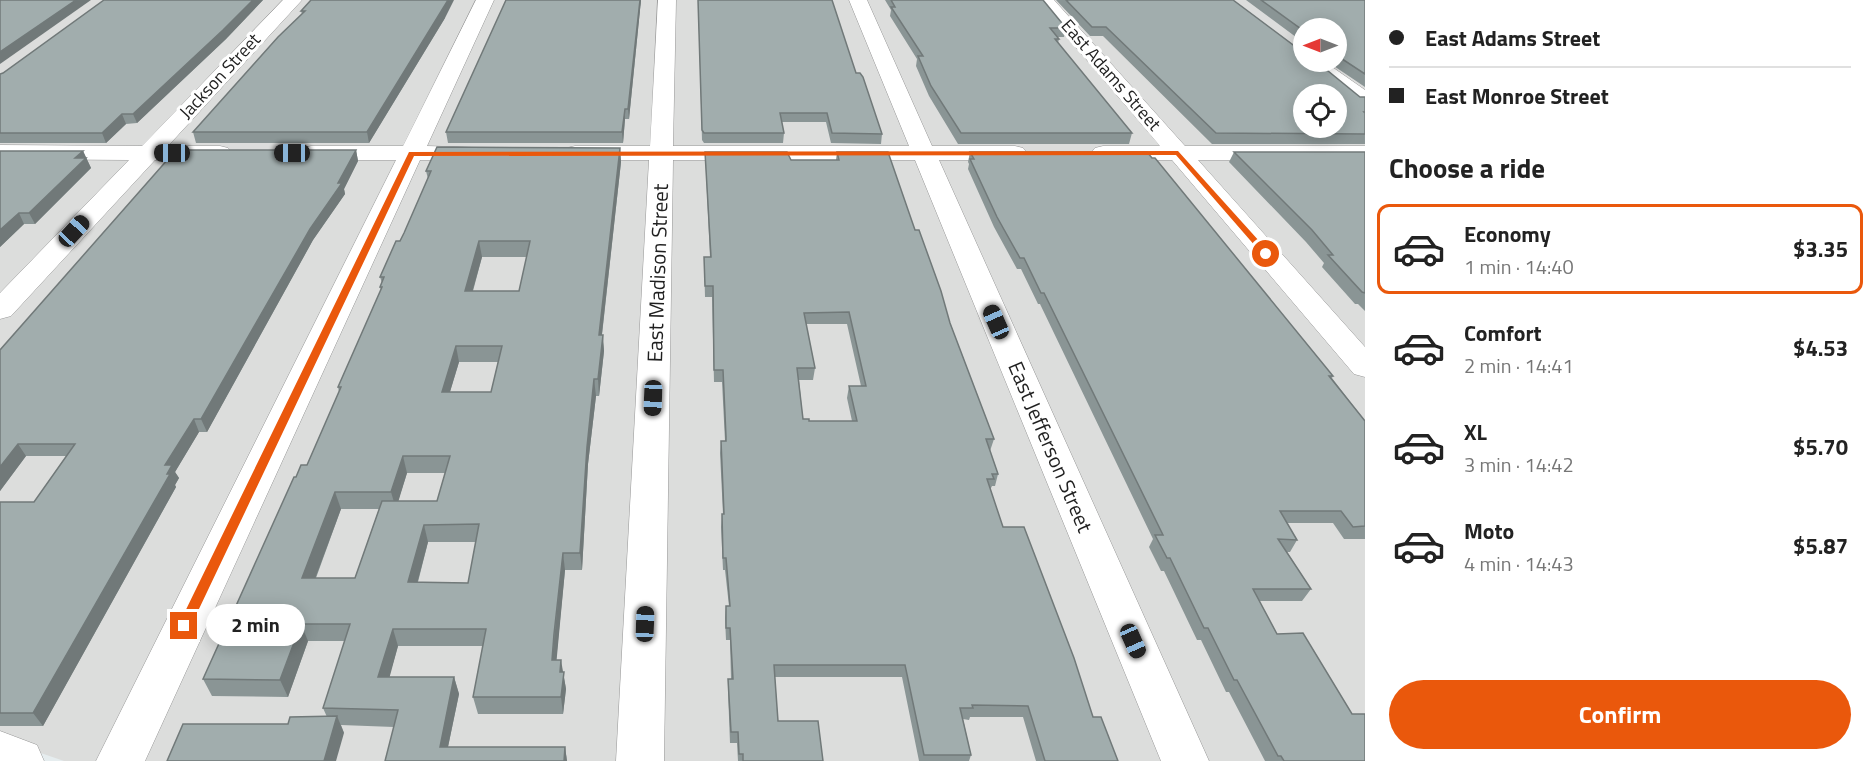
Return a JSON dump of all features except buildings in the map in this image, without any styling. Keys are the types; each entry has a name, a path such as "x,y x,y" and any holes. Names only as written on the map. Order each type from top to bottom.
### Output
{"street":[{"name":"Jackson Street","path":"0,310 292,0"},
{"path":"120,761 485,0"},
{"name":"East Madison Street","path":"640,761 668,0"},
{"name":"East Jefferson Street","path":"858,0 1185,761"},
{"name":"East Adams Street","path":"1045,0 1365,368"},
{"path":"1327,72 1365,100"},
{"path":"0,152 244,153"},
{"path":"292,153 495,153"},
{"path":"555,153 1039,153"},
{"path":"1086,153 1365,153"},
{"path":"0,754 20,761"}],"shaded area":[{"path":"0,0 1323,0 1365,27 1365,761 64,761 0,739"}],"route":[{"path":"184,626 411,154 1178,153 1266,254"}]}
